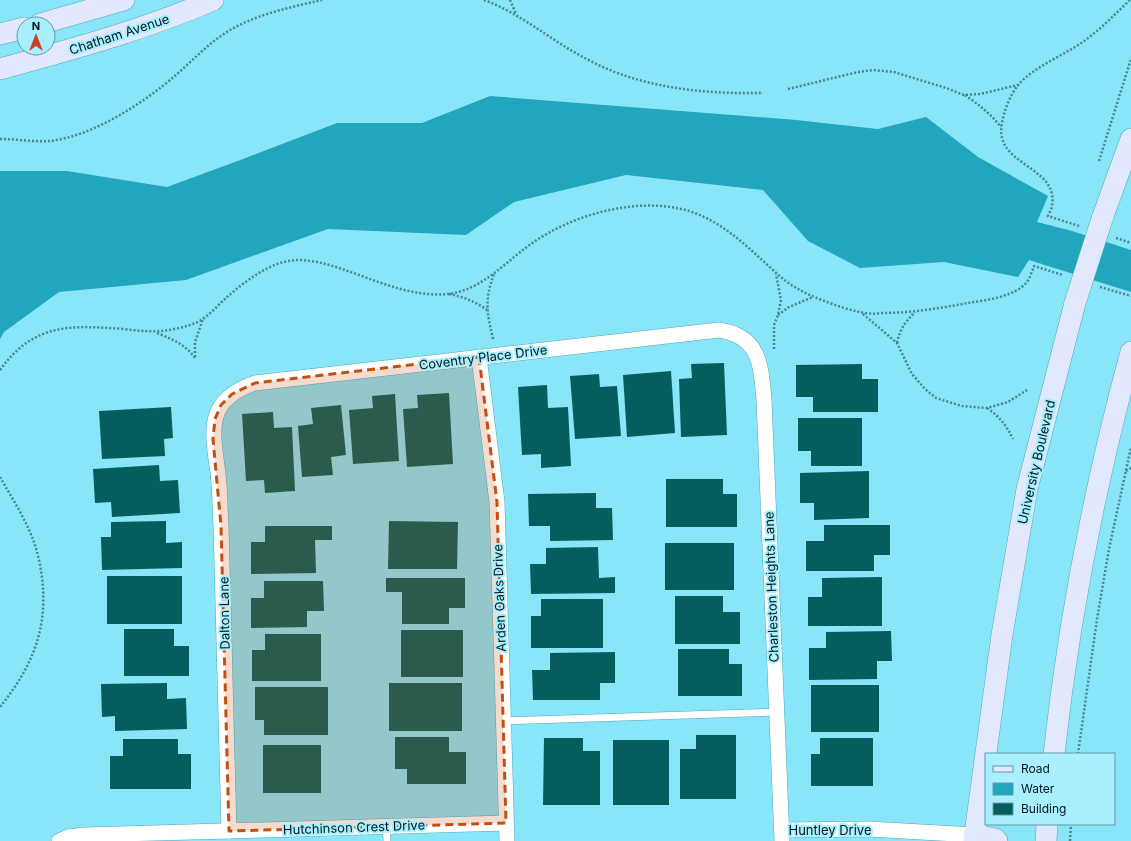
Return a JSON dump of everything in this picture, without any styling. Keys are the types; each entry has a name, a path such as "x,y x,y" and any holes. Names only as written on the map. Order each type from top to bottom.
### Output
{"main road":[{"path":"56,19 124,0"},
{"name":"Chatham Avenue","path":"0,68 91,44 143,28 213,0"},
{"path":"0,34 16,30"},
{"name":"University Boulevard","path":"986,753 1002,635 1027,489 1094,224 1131,139"},
{"path":"1054,753 1069,636 1086,545 1113,420 1131,352"},
{"name":"University Boulevard","path":"974,838 985,758"},
{"path":"1046,841 1047,825"},
{"path":"974,838 995,839 997,841"}],"street":[{"name":"Coventry Place Drive","path":"226,400 241,388 255,383 706,331 719,330 729,332 743,339"},
{"name":"Charleston Heights Lane","path":"743,339 753,349 757,357 764,400 782,835"},
{"name":"Arden Oaks Drive","path":"479,357 497,502 507,841"},
{"name":"Dalton Lane","path":"226,400 221,405 215,419 213,439 222,526 229,831"},
{"name":"Hutchinson Crest Drive","path":"59,841 68,837 85,835 149,837 229,831 387,834 506,823"},
{"name":"Huntley Drive","path":"782,835 862,829 974,838"}],"lane":[{"path":"503,721 776,712"}],"path":[{"path":"0,139 48,141 66,138 92,129 150,96 176,75 207,46 230,30 278,10 322,0"},
{"path":"484,0 516,14 554,40 584,58 611,71 667,87 700,92 763,94"},
{"path":"510,0 516,14"},
{"path":"1094,224 1048,216 1052,205 1051,190 1043,178 1010,152 1002,139 1001,128 1010,100 1019,84 1034,72 1092,36 1130,0"},
{"path":"1098,167 1131,59"},
{"path":"788,89 858,72 873,70 894,72 964,95 982,107 993,117 1001,128"},
{"path":"964,95 980,94 1019,84"},
{"path":"448,294 480,283 494,274 532,243 553,230 576,220 609,210 640,205 668,207 689,211 711,221 738,238 785,280 813,297 862,313 915,312 993,299 1021,287 1028,280 1034,266 1064,276"},
{"path":"1116,238 1131,243"},
{"path":"157,333 191,325 203,319 228,296 253,277 272,267 292,260 309,260 326,264 405,290 448,294 462,297 473,301 487,310"},
{"path":"776,272 781,300 778,315 789,307 813,297"},
{"path":"494,274 489,288 487,310 496,355"},
{"path":"1094,285 1131,296"},
{"path":"897,343 899,332 904,322 915,312"},
{"path":"862,313 897,343 912,374 925,389 936,398 962,406 986,408 1008,402 1027,390"},
{"path":"0,370 17,350 30,339 49,331 91,326 157,333 177,341 189,349 195,358 195,342 203,319"},
{"path":"986,408 998,416 1013,439"},
{"path":"1078,753 1096,619 1131,447"},
{"path":"1126,472 1131,468"},
{"path":"0,478 33,541 42,580 43,604 38,638 31,658 12,692 0,707"},
{"path":"1070,841 1071,825"}],"highlighted area":[{"path":"479,357 497,502 506,823 229,831 221,526 213,439 215,419 221,405 232,394 255,383"}],"water":[{"path":"490,96 796,120 878,129 926,117 978,157 1048,196 1037,222 1072,231 1131,250 1131,292 1029,260 1018,277 944,262 860,268 808,241 763,190 626,175 514,202 466,235 328,229 186,280 59,292 4,332 0,339 0,171 67,171 167,187 337,123 422,123"}],"building":[{"path":"724,363 727,435 681,437 679,379 692,378 691,364"},
{"path":"862,364 862,379 878,379 878,412 813,412 813,397 796,397 796,365"},
{"path":"671,371 675,433 627,437 623,375"},
{"path":"599,374 600,387 617,386 621,436 575,439 570,376"},
{"path":"547,385 548,408 568,407 571,466 541,468 541,454 522,455 518,387"},
{"path":"449,393 453,464 407,467 403,409 418,408 417,395"},
{"path":"395,394 399,461 353,464 349,410 373,408 372,396"},
{"path":"341,405 346,455 331,457 333,475 302,477 298,426 313,424 311,408"},
{"path":"171,407 173,438 164,439 165,456 102,459 99,411"},
{"path":"273,412 274,428 292,427 295,491 265,493 264,480 246,481 242,414"},
{"path":"798,418 862,418 862,466 811,466 811,451 798,451"},
{"path":"159,465 160,481 178,480 180,513 112,517 111,502 95,503 93,469"},
{"path":"869,471 869,518 814,520 814,503 800,503 800,473"},
{"path":"666,479 723,479 723,494 737,494 737,527 666,527"},
{"path":"596,493 596,508 612,508 613,540 550,541 550,526 529,526 528,494"},
{"path":"166,521 166,543 182,542 182,568 102,570 101,537 111,537 111,522"},
{"path":"389,521 458,522 457,569 388,569"},
{"path":"824,525 890,525 890,555 874,555 874,571 806,571 806,541 824,541"},
{"path":"265,526 332,526 332,540 315,540 316,573 251,574 251,542 265,542"},
{"path":"665,543 734,543 734,590 665,590"},
{"path":"598,547 599,578 615,577 615,593 531,594 530,564 546,564 546,548"},
{"path":"107,576 182,576 182,624 107,624"},
{"path":"882,577 882,626 808,626 808,597 822,597 822,578"},
{"path":"386,578 465,578 465,608 449,608 449,624 402,624 402,592 386,592"},
{"path":"264,581 323,581 324,611 307,611 307,627 251,628 251,598 264,598"},
{"path":"675,596 723,596 723,612 740,612 740,644 675,644"},
{"path":"541,599 603,599 603,648 531,648 531,616 541,616"},
{"path":"124,629 174,629 174,646 189,646 189,676 124,676"},
{"path":"401,630 463,630 463,677 401,677"},
{"path":"891,631 892,661 877,661 877,679 809,680 809,648 826,648 826,632"},
{"path":"265,634 321,634 321,681 252,681 252,650 265,650"},
{"path":"678,649 729,649 729,664 742,664 742,696 678,696"},
{"path":"615,652 615,683 600,683 600,700 533,700 532,670 550,670 550,653"},
{"path":"167,683 167,699 186,698 187,729 115,731 115,716 102,717 101,684"},
{"path":"389,683 462,683 462,731 389,731"},
{"path":"811,685 879,685 879,732 811,732"},
{"path":"255,687 328,687 328,735 264,735 264,720 255,720"},
{"path":"696,735 736,735 736,799 680,799 680,749 696,749"},
{"path":"395,737 449,737 449,752 466,752 466,784 407,784 407,769 395,769"},
{"path":"544,738 583,738 583,751 600,751 600,805 543,805"},
{"path":"820,738 873,738 873,786 811,786 811,754 820,754"},
{"path":"123,739 178,739 178,754 191,754 191,789 110,789 110,756 123,756"},
{"path":"613,740 669,740 669,805 613,805"},
{"path":"263,745 321,745 321,793 263,793"}]}
